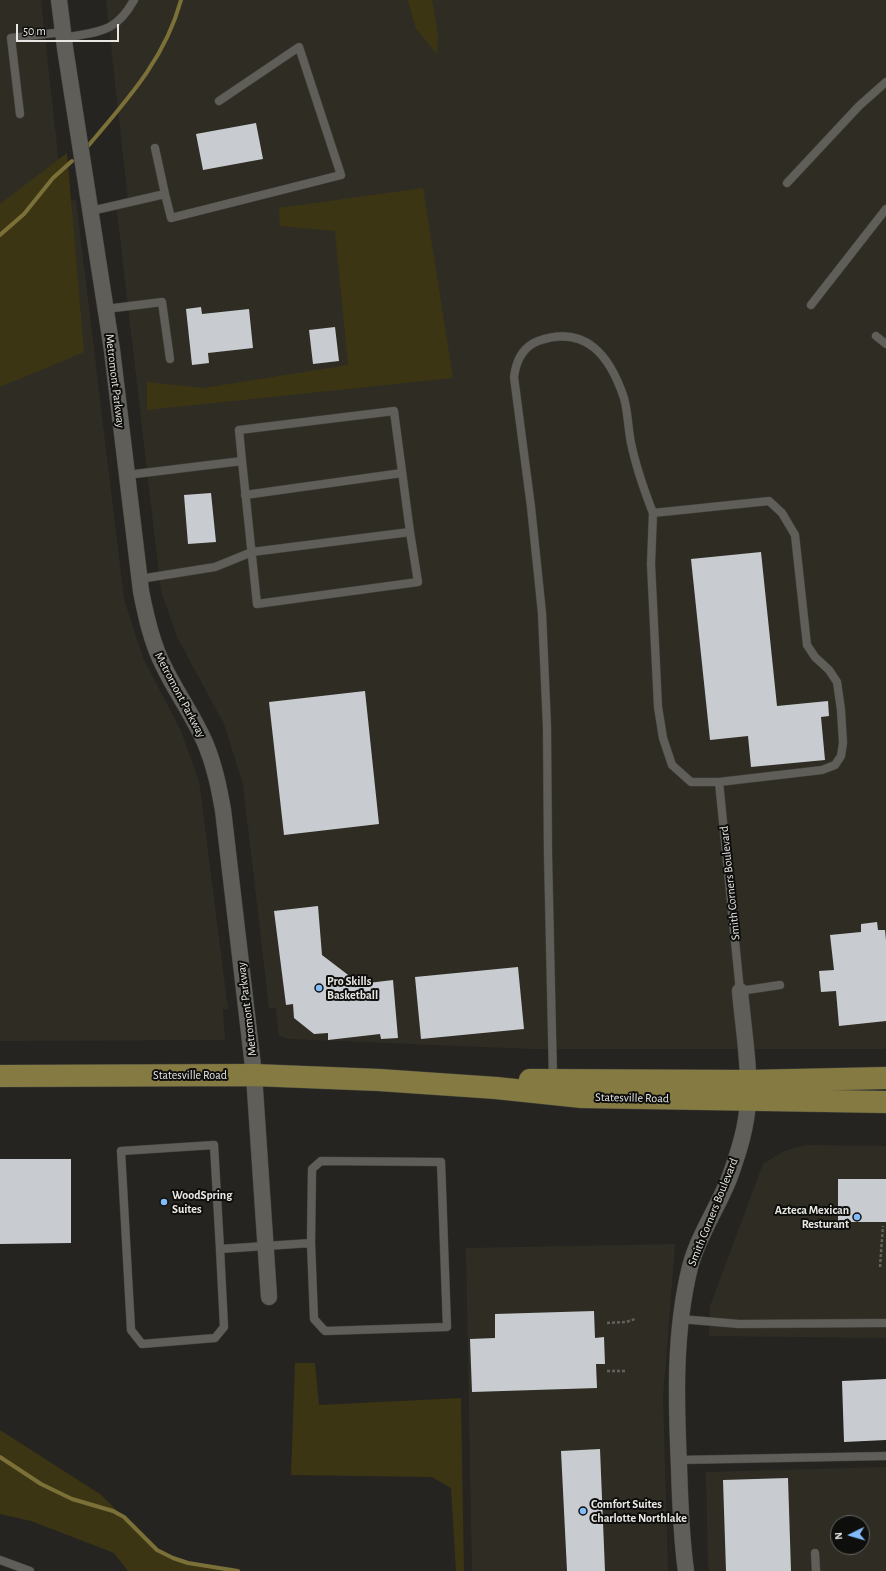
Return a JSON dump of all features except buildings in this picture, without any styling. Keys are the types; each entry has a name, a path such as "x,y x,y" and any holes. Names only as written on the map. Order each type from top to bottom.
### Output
{"main road":[{"name":"Statesville Road","path":"0,1076 254,1075 379,1080 496,1088 582,1097 748,1091 886,1078"},
{"name":"Statesville Road","path":"379,1080 554,1080 748,1091 886,1102"}],"street":[{"name":"Metromont Parkway","path":"59,0 63,35 106,309 146,617 154,645 164,667 206,744 215,770 223,810 254,1075 269,1297"},
{"name":"Smith Corners Boulevard","path":"686,1571 682,1546 677,1417 680,1318 690,1266 706,1225 728,1180 742,1140 748,1091 740,991"}],"lane":[{"path":"20,114 11,38 63,35 103,30 114,26 126,14 134,0"},
{"path":"155,148 171,218 341,175 299,47 219,101"},
{"path":"786,183 859,106 886,82"},
{"path":"91,211 165,194"},
{"path":"811,305 886,209"},
{"path":"106,309 162,302 170,360"},
{"path":"554,1080 548,854 547,727 542,613 531,507 514,377 516,365 524,351 534,343 549,338 564,336 581,339 600,352 615,376 624,399 631,442 638,472 652,513 651,564 658,707 663,738 672,765 691,782 719,782 822,770 835,766 841,756 843,743 837,682 829,670 815,658 807,645 795,535 782,513 768,501 652,513"},
{"path":"876,336 886,344"},
{"path":"394,411 402,474 418,582 257,604 238,430 394,411"},
{"path":"127,475 242,461"},
{"path":"245,494 402,474"},
{"path":"140,579 215,567 252,552 410,532"},
{"name":"Smith Corners Boulevard","path":"719,782 740,991"},
{"path":"740,991 780,985"},
{"path":"214,1145 220,1249 224,1328 215,1338 142,1344 131,1330 121,1151 214,1145"},
{"path":"321,1161 441,1162 447,1328 325,1331 314,1319 312,1243 312,1169 321,1161"},
{"path":"220,1249 312,1243"},
{"path":"680,1318 739,1324 886,1323"},
{"path":"679,1460 886,1456"},
{"path":"815,1553 816,1571"},
{"path":"0,1560 30,1571"}],"path":[{"path":"880,1267 883,1226"},
{"path":"607,1323 626,1322 635,1319"},
{"path":"607,1372 627,1371"}],"shaded area":[{"path":"0,0 41,0 63,201 76,200 124,599 143,658 181,731 199,781 228,1009 223,1009 225,1040 0,1041"},
{"path":"106,0 886,0 886,1049 534,1049 290,1039 279,1036 276,1008 269,1008 243,784 224,724 177,637 161,591 116,203 128,201"},
{"path":"408,0 432,0 438,34 437,54 416,29"},
{"path":"67,153 84,352 0,387 0,204"},
{"path":"423,188 453,378 147,410 147,382 204,388 348,365 335,231 280,226 279,208"},
{"path":"805,1145 886,1146 886,1338 709,1336 710,1306 763,1164 784,1151"},
{"path":"675,1244 663,1397 668,1571 472,1571 466,1248"},
{"path":"295,1363 315,1363 319,1405 461,1398 464,1571 456,1571 451,1488 432,1477 291,1475"},
{"path":"0,1430 100,1494 157,1550 188,1563 238,1571 128,1571 114,1553 31,1521 0,1514"},
{"path":"886,1467 886,1571 710,1571 708,1566 706,1472"}],"waterway":[{"path":"88,146 117,112 155,60 174,21 181,0"},
{"path":"0,235 24,214 53,178 72,161"},
{"path":"0,1457 41,1484 72,1499 113,1511 124,1517 157,1550 173,1558 188,1563 238,1571"}],"place":[{"name":"Pro Skills Basketball","path":"319,988"},
{"name":"WoodSpring Suites","path":"164,1202"},
{"name":"Azteca Mexican Resturant","path":"857,1217"},
{"name":"Comfort Suites Charlotte Northlake","path":"583,1511"}]}
